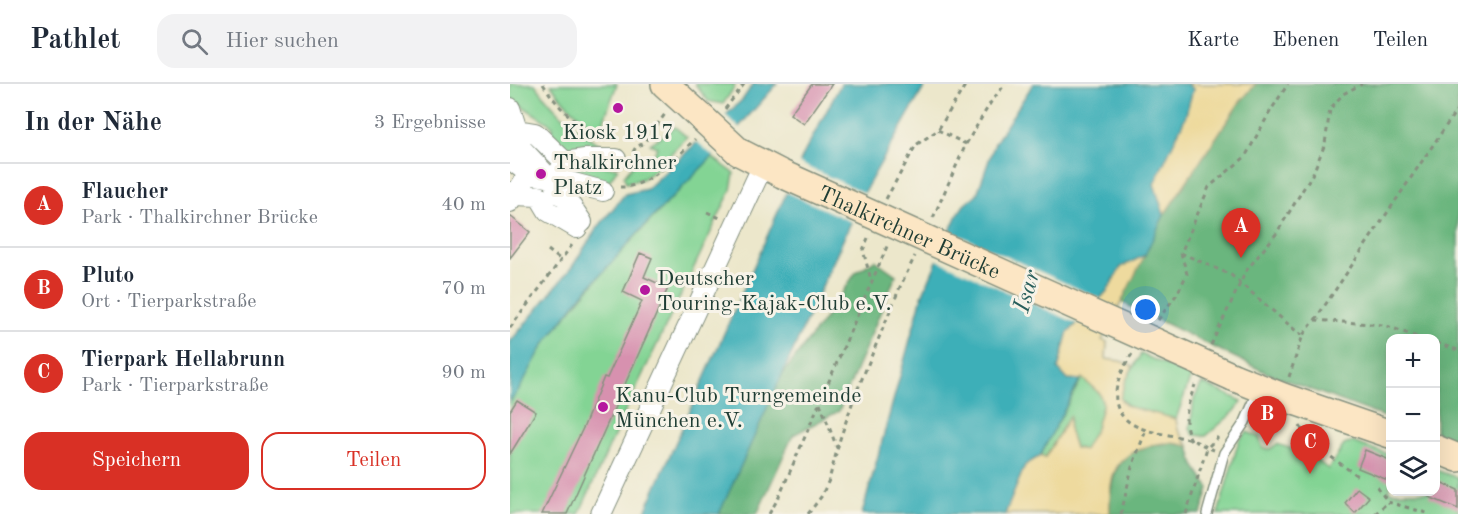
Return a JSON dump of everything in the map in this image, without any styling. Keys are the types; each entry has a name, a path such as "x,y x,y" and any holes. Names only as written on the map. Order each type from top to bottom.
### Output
{"street":[{"name":"Thalkirchner Brücke","path":"667,96 712,114 739,152 772,170 1233,377 1273,387 1386,432"},
{"path":"510,108 512,135 535,133 549,180 548,212 578,230"},
{"path":"512,196 549,180 585,159 621,151"},
{"path":"510,159 549,180 609,189"},
{"path":"601,514 772,170"},
{"path":"1440,451 1458,458"}],"lane":[{"path":"1207,514 1224,453 1273,387"}],"path":[{"path":"543,84 557,105 580,126 621,151 644,143 667,96"},
{"path":"712,114 737,95 744,84"},
{"path":"966,84 938,130 966,144"},
{"path":"933,219 966,144 991,102 1005,84"},
{"path":"1288,84 1245,157 1209,187 1180,253 1231,275 1303,335"},
{"path":"1240,283 1246,271 1276,234 1313,173 1325,144 1330,109 1343,94 1362,84"},
{"path":"1273,387 1303,335 1458,108"},
{"path":"609,189 647,182 691,143"},
{"path":"621,151 636,147"},
{"path":"707,212 722,218"},
{"path":"510,328 561,260 578,230"},
{"path":"769,514 779,497 892,235"},
{"path":"808,514 825,489 837,448 863,378 900,287 919,248"},
{"path":"548,250 561,260"},
{"path":"1315,320 1384,325 1410,334"},
{"path":"1440,344 1458,350"},
{"path":"820,401 837,448"},
{"path":"1298,422 1308,440 1360,478"},
{"path":"1121,514 1132,467 1146,430"},
{"path":"1186,514 1207,448 1191,440"},
{"path":"1377,487 1388,502 1430,514"},
{"path":"1375,514 1388,502"}],"green space":[{"path":"510,84 535,84 552,105 580,132 615,152 571,155 551,138 553,126 510,98"},
{"path":"551,84 617,84 600,131 572,110"},
{"path":"695,84 735,84 723,104 708,101"},
{"path":"1256,84 1458,84 1458,443 1440,436 1440,334 1386,334 1386,418 1269,374 1121,302 1164,215 1240,102"},
{"path":"675,127 687,137 654,171 642,179 626,183 624,176 637,160 651,163 657,147 650,144"},
{"path":"712,157 734,173 731,190 628,405 579,514 510,514 510,402 546,342 585,294 647,224"},
{"path":"596,165 618,168 605,187 574,179 569,170"},
{"path":"875,260 896,275 839,411 793,435 757,514 719,514 782,375 829,313 856,272"},
{"path":"1141,354 1191,376 1176,419 1130,407 1120,398 1125,382"},
{"path":"1082,378 1099,393 1103,403 1096,428 1084,450 1075,447 1069,429 1070,417 1045,459 1040,456"},
{"path":"1202,383 1242,401 1235,411 1206,436 1194,435 1190,429 1194,399"},
{"path":"1247,432 1259,437 1263,448 1270,449 1277,444 1310,455 1328,469 1344,445 1352,442 1386,454 1386,496 1440,496 1440,471 1458,478 1458,514 1218,514 1239,440"},
{"path":"1171,443 1189,446 1194,465 1209,488 1201,514 1110,514 1112,483 1121,462 1140,449"}],"sand":[{"path":"1187,84 1256,84 1240,102 1164,215 1154,184 1185,117 1193,89"},
{"path":"1145,255 1102,340 1107,342 1106,359 1133,366 1120,398 1125,405 1176,419 1178,430 1189,446 1173,443 1157,444 1136,451 1123,459 1112,481 1110,514 1005,514 1025,465 1040,456 1045,458 1070,415 1069,429 1075,448 1084,450 1096,428 1103,403 1099,393 1082,378 1080,380 1067,379 1058,369 1067,334 1107,291 1121,267"}],"water":[{"path":"753,84 777,84 712,157 648,222 581,296 543,346 510,402 510,342 572,267 595,231 625,194 647,189 743,99"},
{"path":"841,84 926,84 867,187 719,514 644,514 804,153"},
{"name":"Isar","path":"1033,84 1187,84 1193,89 1185,118 1154,184 1164,215 1145,255 1121,267 1107,291 1067,334 1058,369 1067,379 1080,380 1040,456 1025,465 1005,514 862,514 922,296 956,217 964,205 977,194 995,143"}],"pier":[{"path":"723,113 741,129 715,158 695,140"},
{"path":"797,162 867,194 854,223 784,191"},
{"path":"948,230 1103,300 1080,325 935,259"}],"building":[{"path":"812,84 832,84 804,124 790,114"},
{"path":"510,216 530,232 510,258"},
{"path":"640,253 652,258 644,277 668,288 567,514 542,514 584,426 604,377 607,378 642,301 623,292"},
{"path":"517,400 536,412 510,454 510,411"},
{"path":"1365,450 1386,458 1386,479 1358,468"},
{"path":"1440,482 1458,490 1458,509 1429,497 1440,496"},
{"path":"1357,488 1369,497 1355,513 1345,503"}],"place":[{"name":"Kiosk 1917","path":"618,108"},
{"name":"Thalkirchner Platz","path":"541,174"},
{"name":"Flaucher","path":"1241,258"},
{"name":"Deutscher Touring-Kajak-Club e.V.","path":"645,290"},
{"name":"Kanu-Club Turngemeinde München e.V.","path":"603,407"},
{"name":"Pluto","path":"1267,446"},
{"name":"Tierpark Hellabrunn","path":"1310,474"}]}
